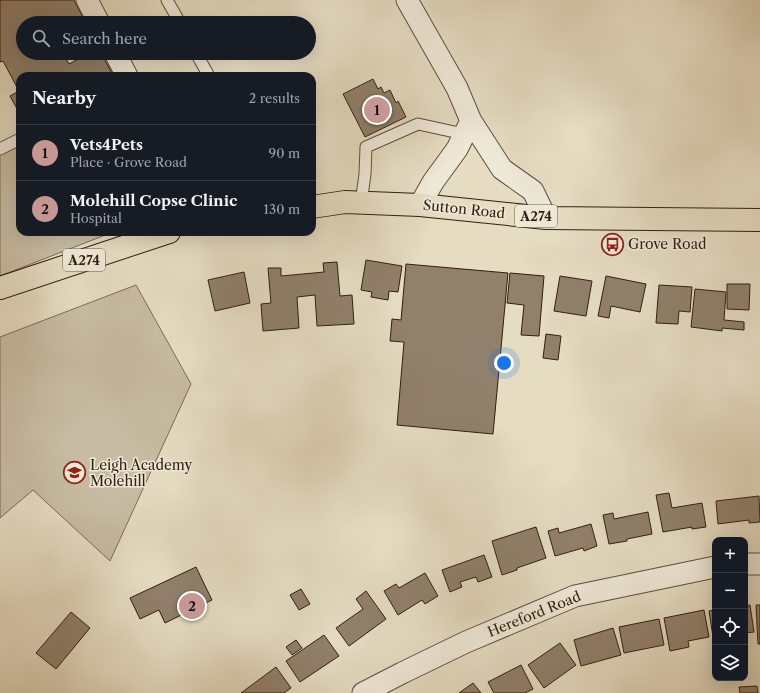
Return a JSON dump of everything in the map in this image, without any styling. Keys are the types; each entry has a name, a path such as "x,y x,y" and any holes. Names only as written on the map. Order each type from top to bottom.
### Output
{"main road":[{"name":"Sutton Road","path":"316,206 345,202 420,205 546,218 760,220"},
{"name":"A274","path":"0,288 157,236"}],"street":[{"path":"87,0 95,16"},
{"path":"407,0 457,88 467,128 502,169 533,191 546,218"},
{"path":"119,60 125,72"},
{"path":"420,205 457,149 467,128"},
{"path":"748,564 760,564"},
{"name":"Hereford Road","path":"363,693 402,672 466,642 575,596 712,568"}],"lane":[{"path":"167,0 176,16"},
{"path":"200,60 207,72"},
{"path":"361,203 365,174 366,147 418,124 467,128"},
{"path":"0,149 16,141"}],"shaded area":[{"path":"16,144 16,236 103,236 0,276 0,153"},
{"name":"Leigh Academy Molehill","path":"136,285 191,384 110,561 33,490 0,518 0,337"}],"building":[{"path":"0,0 74,0 82,16 16,16 16,60 67,60 69,64 77,60 105,60 111,72 16,72 16,85 3,61 0,62"},
{"path":"373,79 378,89 381,87 384,93 390,90 396,103 398,101 406,117 365,137 343,94"},
{"path":"16,93 16,107 10,96"},
{"path":"366,260 402,266 398,292 389,291 388,300 371,297 372,292 361,290"},
{"path":"337,262 340,296 352,295 354,324 317,326 315,295 297,297 299,328 263,331 261,304 271,303 268,268 281,268 281,276 324,272 323,263"},
{"path":"406,264 508,273 493,434 397,425 404,342 390,341 392,319 401,320"},
{"path":"244,272 250,303 215,311 208,280"},
{"path":"510,273 544,276 539,336 521,335 524,305 507,303"},
{"path":"560,276 592,281 586,316 554,311"},
{"path":"606,276 646,284 640,312 611,306 609,318 598,316"},
{"path":"727,284 750,284 749,310 727,309"},
{"path":"659,285 692,287 690,312 679,311 678,324 656,323"},
{"path":"695,289 726,292 724,320 744,322 744,330 722,328 722,331 691,327"},
{"path":"546,334 561,336 558,360 543,358"},
{"path":"669,493 672,508 702,503 706,527 692,529 692,527 663,532 656,495"},
{"path":"759,496 760,522 749,523 749,520 718,524 716,501"},
{"path":"648,512 652,534 609,544 603,515 613,513 614,519"},
{"path":"591,524 597,546 584,551 583,548 555,556 548,531 558,528 559,533"},
{"path":"536,527 546,558 502,575 492,541"},
{"path":"484,555 492,577 478,582 476,577 460,582 462,587 450,592 442,570"},
{"path":"196,567 212,600 165,623 159,610 140,619 130,598"},
{"path":"425,573 438,596 425,604 422,600 398,615 384,591 396,584 399,588"},
{"path":"301,589 310,604 299,610 290,595"},
{"path":"366,591 386,619 349,646 336,628 363,609 356,599"},
{"path":"748,605 750,605 754,632 748,633"},
{"path":"756,605 760,605 760,644 758,644"},
{"path":"704,610 709,637 688,641 689,647 670,651 664,618"},
{"path":"712,610 712,630 709,611"},
{"path":"71,612 90,628 56,669 36,653"},
{"path":"659,619 664,645 624,653 619,627"},
{"path":"613,628 621,655 581,666 574,640"},
{"path":"324,635 339,656 300,682 286,661"},
{"path":"296,640 302,648 292,655 286,647"},
{"path":"560,643 576,665 544,688 528,665"},
{"path":"521,665 533,689 525,693 494,693 488,682"},
{"path":"276,667 291,688 284,693 241,693"},
{"path":"473,683 481,693 459,693"},
{"path":"757,686 758,693 740,693 739,687"}],"place":[{"name":"Vets4Pets","path":"377,110"},
{"name":"Grove Road","path":"613,244"},
{"name":"Leigh Academy Molehill","path":"75,473"},
{"name":"Molehill Copse Clinic","path":"192,606"}]}
